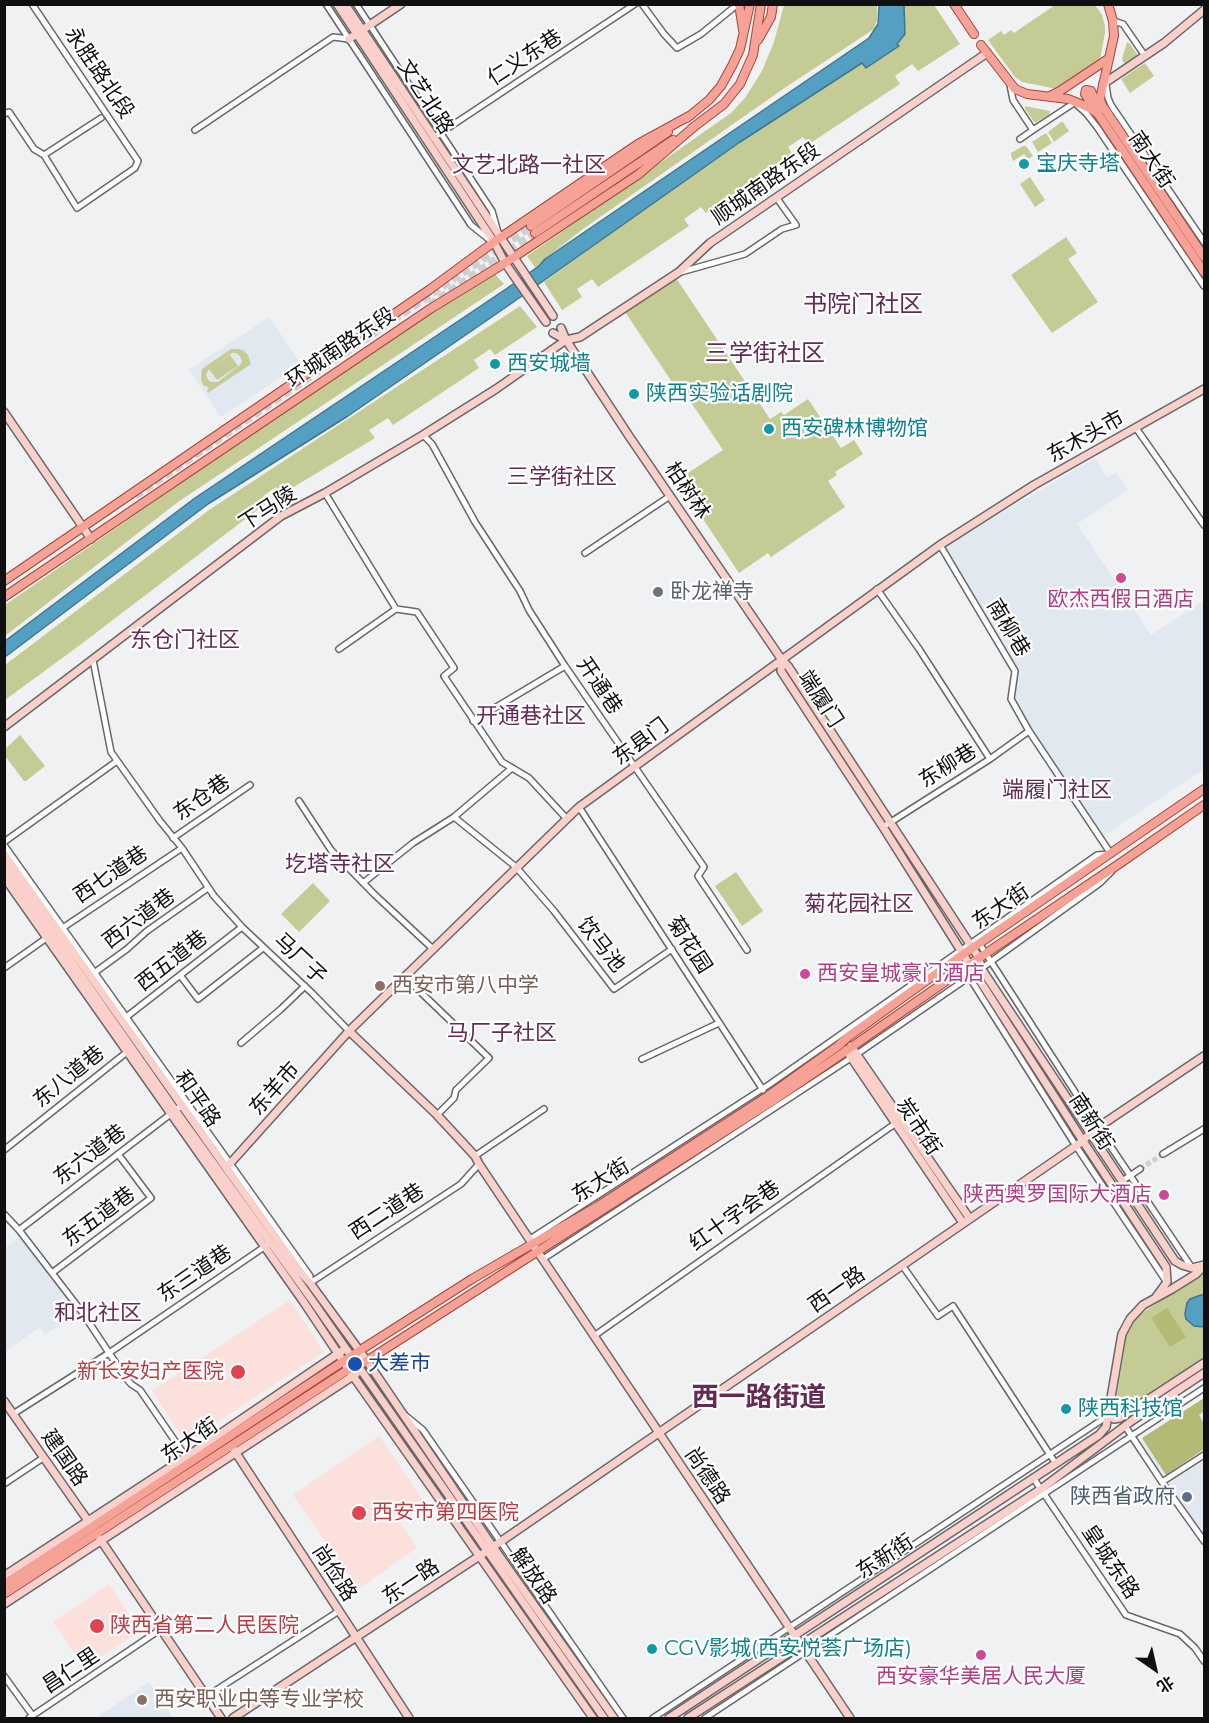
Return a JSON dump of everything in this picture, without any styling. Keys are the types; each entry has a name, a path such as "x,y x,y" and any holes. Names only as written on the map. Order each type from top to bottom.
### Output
{"main road":[{"name":"文艺北路","path":"337,4 433,138 497,241 505,263 546,322"},
{"name":"文艺北路","path":"345,4 359,32 497,241 513,258 553,316"},
{"path":"349,39 401,4"},
{"path":"738,4 744,35"},
{"name":"环城南路东段","path":"695,126 533,230 709,100 721,86 740,49 750,4"},
{"name":"环城南路东段","path":"4,597 430,309 513,258 639,174 724,104 737,89 747,71 756,44 761,4"},
{"path":"756,44 771,17 773,4"},
{"path":"954,4 974,34"},
{"path":"1108,4 1113,21"},
{"path":"1104,83 1176,35 1204,10"},
{"name":"南大街","path":"1113,21 1114,36 1100,99 1102,105 1204,257"},
{"path":"981,45 1010,85"},
{"name":"顺城南路东段","path":"566,340 580,337 679,272 710,243 987,53"},
{"path":"1048,96 1107,63"},
{"name":"南大街","path":"1010,85 1021,93 1074,101 1098,114 1204,272"},
{"path":"1098,114 1085,94 1086,90 1091,91 1094,99 1107,113"},
{"name":"环城南路东段","path":"4,581 638,144 691,115"},
{"path":"561,328 566,340"},
{"path":"554,333 566,340"},
{"name":"下马陵","path":"4,727 281,516 325,493 423,435 496,389 566,340"},
{"name":"柏树林","path":"566,340 782,660"},
{"name":"东木头市","path":"984,516 1034,485 1204,389"},
{"path":"4,412 91,538"},
{"name":"东县门","path":"349,1031 579,807 877,589 984,516"},
{"name":"端履门","path":"782,660 781,671 886,824 982,955"},
{"name":"东大街","path":"4,1594 95,1531 188,1460 352,1367 368,1363 538,1251 767,1096 975,944 1204,789"},
{"name":"东大街","path":"4,1586 95,1531 352,1367 359,1351 531,1241 598,1206 767,1096 833,1060 982,955 1204,805"},
{"name":"端履门","path":"886,824 967,966"},
{"name":"和平路","path":"4,854 267,1245 352,1367"},
{"name":"和平路","path":"4,865 56,932 93,974 124,1019 176,1110 228,1166 301,1273 368,1363"},
{"path":"4,877 56,932 127,1052 176,1110"},
{"name":"南新街","path":"975,973 982,955"},
{"name":"南新街","path":"967,966 975,973 1091,1132 1175,1261 1192,1268"},
{"name":"南新街","path":"975,973 1167,1267 1167,1282"},
{"name":"马厂子","path":"349,1031 437,1115 475,1156 538,1251"},
{"name":"东羊市","path":"228,1166 349,1031"},
{"name":"炭市街","path":"849,1048 896,1123 967,1221"},
{"name":"炭市街","path":"854,1056 967,1221"},
{"name":"西一路","path":"490,1549 1076,1146 1098,1127 1204,1056"},
{"name":"尚德路","path":"538,1251 850,1719"},
{"path":"1192,1268 1204,1266"},
{"path":"1204,1266 1196,1274 1136,1311 1130,1319 1122,1334 1109,1414 1112,1418 1117,1419 1204,1363"},
{"path":"1156,1297 1167,1282"},
{"path":"188,1460 354,1343"},
{"name":"解放路","path":"368,1363 604,1719"},
{"path":"4,1576 95,1531 236,1453 352,1367 593,1719"},
{"name":"解放路","path":"352,1367 490,1549 614,1719"},
{"name":"东新街","path":"688,1719 803,1649 1042,1492 1133,1420 1204,1373"},
{"name":"建国路","path":"4,1401 222,1719"},
{"path":"1110,1437 1128,1413"},
{"name":"东新街","path":"669,1719 1099,1436 1106,1427 1109,1414"},
{"name":"尚俭路","path":"231,1445 409,1719"},
{"path":"4,1604 95,1531"},
{"name":"东一路","path":"233,1719 490,1549"}],"street":[{"name":"永胜路北段","path":"32,4 138,160 135,168 77,208 44,155"},
{"path":"326,4 471,225 497,241"},
{"path":"356,4 492,211 497,241"},
{"name":"仁义东巷","path":"433,138 635,4"},
{"path":"642,4 677,48 701,34 738,4"},
{"path":"1113,21 1124,24 1145,56"},
{"path":"195,130 333,37 349,39"},
{"path":"1104,83 1112,105 1204,242"},
{"path":"1010,85 1013,100 1033,130"},
{"path":"1020,139 1074,101 1097,127 1204,286"},
{"path":"4,114 9,112 34,149 44,155 101,118"},
{"path":"679,272 745,254 782,229 796,225 776,197"},
{"path":"1136,428 1204,525"},
{"name":"开通巷","path":"423,435 432,444 475,522 565,666 704,867 698,876 747,950"},
{"path":"325,493 396,609"},
{"path":"585,553 670,496"},
{"name":"南柳巷","path":"940,545 1016,671 1011,699 1029,731 1111,854"},
{"path":"877,589 990,759"},
{"path":"339,649 396,609 417,612 454,668 444,676 502,762 529,778 566,818"},
{"name":"马厂子","path":"93,660 111,752 117,761 182,848 208,888 242,927 349,1031"},
{"path":"473,721 565,666"},
{"name":"东柳巷","path":"886,824 990,759 1029,731"},
{"path":"56,932 4,844 117,761"},
{"path":"363,883 413,843 454,817 512,768"},
{"name":"东仓巷","path":"173,838 250,785"},
{"path":"299,801 331,850 433,948"},
{"name":"菊花园","path":"579,807 767,1096"},
{"path":"454,817 516,867"},
{"name":"西七道巷","path":"4,968 182,848"},
{"path":"543,1259 854,1056 1100,883 1119,864"},
{"name":"饮马池","path":"516,867 554,911 614,989 672,950"},
{"name":"西六道巷","path":"93,974 147,931 208,888"},
{"name":"西五道巷","path":"124,1019 242,927"},
{"path":"180,975 198,999 263,948"},
{"path":"982,955 991,961 1192,1268"},
{"path":"975,973 1076,1146 1167,1282"},
{"path":"405,977 489,1058 456,1090 454,1098 437,1115"},
{"path":"241,1043 281,1010 305,986"},
{"path":"124,1019 228,1166"},
{"path":"642,1059 719,1023"},
{"name":"东八道巷","path":"4,1150 127,1052"},
{"path":"475,1156 544,1109"},
{"name":"东六道巷","path":"19,1230 176,1110"},
{"name":"红十字会巷","path":"594,1336 896,1123"},
{"path":"1163,1154 1204,1129"},
{"name":"东五道巷","path":"52,1273 151,1198 118,1154"},
{"name":"西二道巷","path":"310,1283 461,1184 479,1164"},
{"path":"1122,1181 1140,1169"},
{"path":"4,1214 82,1312 124,1377 140,1390 188,1460"},
{"name":"东三道巷","path":"14,1414 109,1353 267,1245"},
{"path":"902,1265 938,1316 953,1306 1056,1464"},
{"path":"1042,1492 1204,1388"},
{"path":"400,1410 423,1430 623,1719"},
{"path":"653,1719 1109,1414"},
{"path":"1125,1426 1204,1540"},
{"path":"1162,1482 1204,1455"},
{"path":"4,1484 43,1458"},
{"name":"皇城东路","path":"1034,1479 1126,1615 1180,1634 1195,1648 1204,1661"},
{"path":"207,1696 339,1611"},
{"name":"昌仁里","path":"31,1717 161,1629"},
{"path":"705,1719 803,1649"},
{"path":"4,1676 31,1717"},
{"path":"40,1711 45,1719"}],"shaded area":[{"path":"269,317 301,364 221,417 189,370"},
{"path":"1095,458 1107,477 1116,472 1128,490 1077,524 1151,635 1204,600 1204,769 1100,838 1011,699 1015,671 942,548"},
{"path":"20,1237 78,1313 45,1335 40,1327 5,1352 5,1248"},
{"name":"新长安妇产医院","path":"290,1300 324,1352 186,1443 152,1391"},
{"name":"陕西省政府","path":"1204,1400 1204,1547 1133,1447"},
{"name":"西安市第四医院","path":"379,1436 426,1504 400,1522 417,1548 358,1589 293,1495"},
{"name":"陕西省第二人民医院","path":"109,1584 140,1631 84,1668 53,1622"},
{"name":"西安职业中等专业学校","path":"149,1682 173,1718 96,1718"}],"green space":[{"path":"784,5 877,5 877,20 874,29 786,87 583,229 547,257 549,259 537,270 527,256 731,113 745,98 762,71 774,42"},
{"path":"904,5 934,5 960,44 918,71 912,64 895,76 900,84 809,144 803,137 788,147 793,155 706,213 701,207 684,219 689,226 598,287 592,279 577,289 582,297 562,310 544,282 740,142 862,63 866,67 899,46 897,44 905,34"},
{"path":"1055,5 1095,5 1102,15 1105,26 1100,60 1057,89 1022,82 1015,77 988,40 1001,31 1004,35 1011,30 1014,33"},
{"path":"1127,42 1137,54 1136,58 1125,65 1122,59"},
{"path":"1145,63 1154,76 1130,93 1121,79"},
{"path":"1025,106 1050,111 1049,115 1035,123"},
{"path":"1061,122 1069,131 1054,142 1048,132"},
{"path":"1046,133 1052,143 1038,152 1032,142"},
{"path":"1026,146 1033,156 1028,159 1024,154 1013,161 1011,153"},
{"path":"1030,177 1045,200 1035,207 1020,184"},
{"path":"1066,237 1077,253 1068,259 1098,302 1052,333 1011,275"},
{"path":"490,269 504,284 178,502 5,636 5,605"},
{"name":"西安碑林博物馆","path":"676,278 770,419 781,412 784,415 808,399 841,448 854,440 863,454 835,472 837,475 828,481 845,507 771,557 768,553 739,573 677,480 723,450 680,386 676,388 625,312"},
{"path":"520,306 537,327 495,355 490,349 474,360 479,368 393,425 388,418 369,430 375,438 282,494 276,487 263,496 265,504 5,700 5,665 209,510"},
{"path":"231,349 244,351 251,364 208,393 209,388 203,385 201,379 202,369","holes":["232,353 236,353 242,361 240,365 218,382 209,381 206,375 209,369 217,380 238,366 230,355 210,368"]},
{"path":"20,735 45,766 26,781 5,756 5,749"},
{"path":"736,872 763,911 742,926 715,886"},
{"path":"313,883 330,901 299,932 281,914"},
{"path":"1204,1273 1204,1359 1122,1414 1115,1407 1130,1325 1142,1313"},
{"path":"1167,1308 1186,1337 1170,1347 1151,1318"},
{"path":"1204,1398 1204,1411 1199,1415 1204,1424 1204,1449 1166,1475 1142,1438"}],"water":[{"path":"879,5 904,5 905,34 897,44 899,46 866,68 862,63 740,142 348,416 208,504 5,657 5,641 195,498 503,291 539,266 545,259 869,38 878,24"},
{"path":"1204,1295 1204,1327 1194,1326 1186,1319 1185,1314 1190,1299"}],"tunnel":[{"path":"135,496 531,226"},
{"path":"430,305 535,233"},
{"path":"1140,1169 1163,1154"}],"place":[{"name":"宝庆寺塔","path":"1024,164"},
{"name":"西安城墙","path":"495,364"},
{"name":"陕西实验话剧院","path":"634,394"},
{"name":"西安碑林博物馆","path":"769,429"},
{"name":"欧杰西假日酒店","path":"1121,578"},
{"name":"卧龙禅寺","path":"658,592"},
{"name":"西安皇城豪门酒店","path":"805,974"},
{"name":"西安市第八中学","path":"380,986"},
{"name":"陕西奥罗国际大酒店","path":"1164,1195"},
{"name":"大差市","path":"355,1364"},
{"name":"新长安妇产医院","path":"238,1372"},
{"name":"陕西科技馆","path":"1066,1409"},
{"name":"陕西省政府","path":"1187,1497"},
{"name":"西安市第四医院","path":"359,1513"},
{"name":"陕西省第二人民医院","path":"97,1626"},
{"name":"CGV影城(西安悦荟广场店)","path":"652,1649"},
{"name":"西安豪华美居人民大厦","path":"981,1655"},
{"name":"西安职业中等专业学校","path":"142,1700"}],"district":[{"name":"文艺北路一社区","path":"529,166"},
{"name":"书院门社区","path":"863,305"},
{"name":"三学街社区","path":"765,354"},
{"name":"三学街社区","path":"562,478"},
{"name":"东仓门社区","path":"185,641"},
{"name":"开通巷社区","path":"531,717"},
{"name":"端履门社区","path":"1057,791"},
{"name":"圪塔寺社区","path":"340,865"},
{"name":"菊花园社区","path":"859,905"},
{"name":"马厂子社区","path":"502,1034"},
{"name":"和北社区","path":"98,1314"},
{"name":"西一路街道","path":"759,1398"}]}
